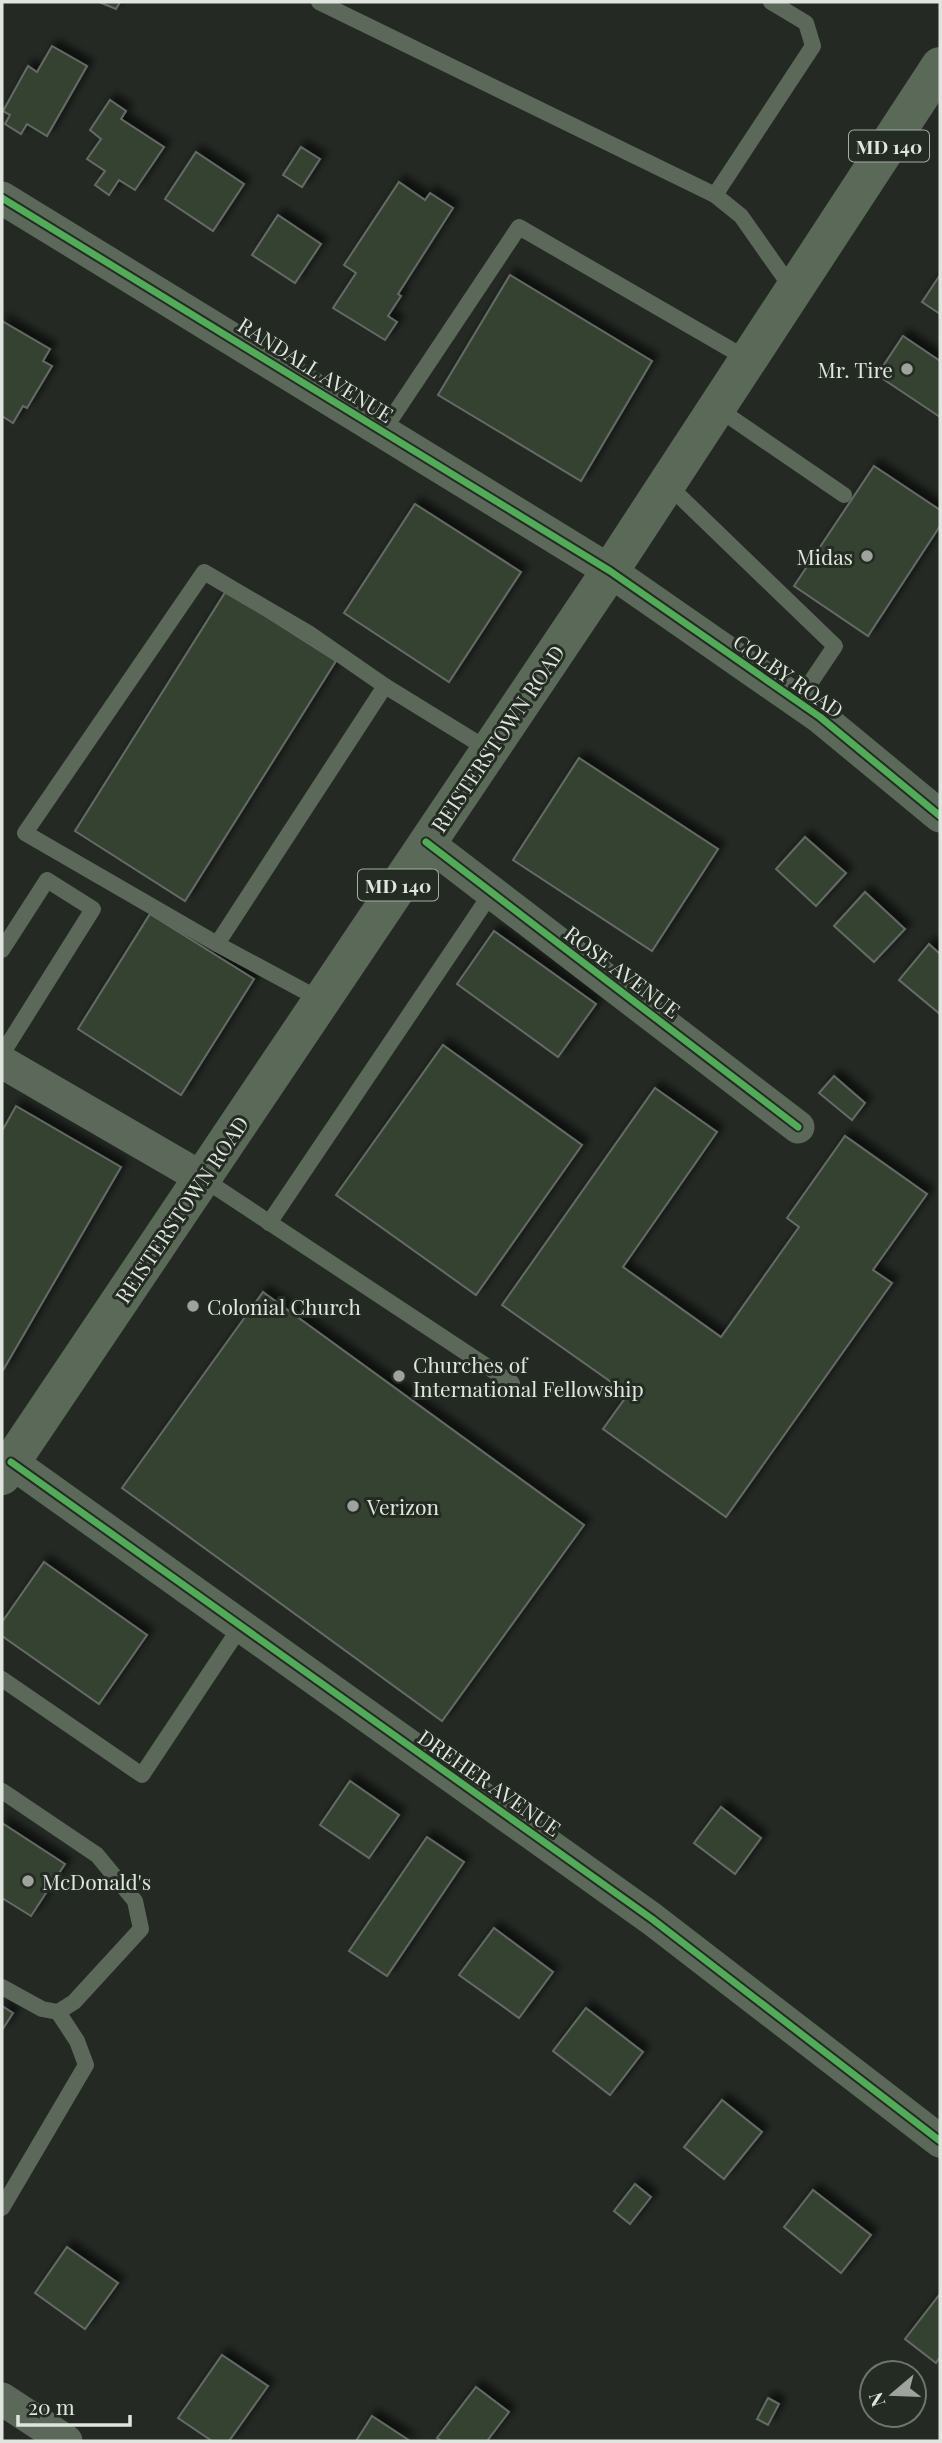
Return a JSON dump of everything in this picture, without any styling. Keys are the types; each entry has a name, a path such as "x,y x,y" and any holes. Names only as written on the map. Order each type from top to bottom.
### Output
{"main road":[{"name":"REISTERSTOWN ROAD","path":"6,1469 610,571 940,66"}],"street":[{"name":"RANDALL AVENUE","path":"2,198 610,571"},
{"name":"COLBY ROAD","path":"610,571 797,701 868,754 940,816"},
{"name":"ROSE AVENUE","path":"426,842 798,1127"},
{"path":"2,1062 202,1178"},
{"name":"DREHER AVENUE","path":"6,1469 242,1626 652,1919 940,2141"},
{"path":"2,2399 66,2441"}],"lane":[{"path":"319,2 715,195 741,216 794,292"},
{"path":"715,195 813,46 806,23 771,2"},
{"path":"383,431 519,227 749,360"},
{"path":"717,408 845,495"},
{"path":"667,484 835,646 797,701"},
{"path":"321,1000 217,944 25,833 204,572 310,634 386,686 489,750"},
{"path":"217,944 386,686"},
{"path":"2,950 47,880 93,909 2,1054"},
{"path":"269,1223 492,892"},
{"path":"202,1178 512,1383"},
{"path":"2,1679 142,1775 242,1626"},
{"path":"2,1791 97,1855 135,1901 141,1929 74,2002 50,2011"},
{"path":"2,1987 50,2011 77,2041 86,2065 2,2207"}],"building":[{"path":"99,2 120,2 116,9"},
{"path":"52,46 87,66 47,136 27,124 21,134 5,124 10,115 3,111 28,66 37,72"},
{"path":"110,100 126,111 121,119 164,147 135,190 119,180 109,195 95,185 105,171 87,159 101,139 90,130"},
{"path":"301,147 320,159 302,187 283,175"},
{"path":"196,152 244,184 213,231 165,199"},
{"path":"399,182 425,200 430,193 453,208 398,294 401,296 388,316 397,322 385,340 333,308 356,273 344,265"},
{"path":"278,215 321,244 295,283 252,255"},
{"path":"510,275 652,361 581,481 438,395"},
{"path":"940,275 940,314 922,302"},
{"path":"2,321 50,349 43,361 52,366 27,408 23,406 13,423 2,416"},
{"path":"903,336 940,361 940,417 877,375"},
{"name":"Midas","path":"874,466 940,510 940,526 868,636 794,586"},
{"path":"415,504 521,572 449,682 344,613"},
{"path":"226,591 336,661 185,901 75,831"},
{"path":"579,758 718,849 652,951 513,860"},
{"path":"805,837 846,873 816,906 776,869"},
{"path":"865,892 905,929 874,962 834,926"},
{"path":"150,914 254,979 181,1095 78,1029"},
{"path":"494,931 596,1004 558,1057 457,984"},
{"path":"929,944 940,954 940,1014 899,980"},
{"path":"443,1045 582,1145 476,1295 336,1195"},
{"path":"834,1076 865,1103 852,1120 819,1093"},
{"path":"655,1088 717,1132 623,1267 721,1337 799,1227 787,1218 845,1136 927,1194 873,1270 892,1283 726,1517 603,1429 628,1394 502,1305"},
{"path":"16,1106 121,1167 2,1372 2,1131"},
{"name":"Verizon","path":"263,1292 584,1525 442,1721 122,1488"},
{"path":"44,1562 147,1635 99,1704 2,1636 2,1622"},
{"path":"350,1781 399,1815 369,1858 320,1825"},
{"path":"721,1807 761,1838 735,1874 694,1843"},
{"name":"McDonald's","path":"2,1823 65,1864 31,1916 2,1898"},
{"path":"427,1837 464,1862 387,1976 349,1951"},
{"path":"494,1928 553,1972 519,2018 459,1975"},
{"path":"2,2006 13,2013 2,2030"},
{"path":"586,2008 643,2052 610,2095 553,2051"},
{"path":"722,2100 762,2132 724,2179 684,2147"},
{"path":"635,2184 651,2197 630,2224 614,2211"},
{"path":"813,2190 871,2235 841,2273 784,2227"},
{"path":"67,2247 118,2283 85,2329 35,2293"},
{"path":"940,2294 940,2357 936,2363 905,2339"},
{"path":"222,2355 268,2386 229,2441 212,2441 178,2418"},
{"path":"476,2387 509,2412 487,2441 442,2441 437,2438"},
{"path":"768,2398 779,2404 768,2425 757,2419"},
{"path":"372,2416 410,2441 356,2441"}],"cycle path":[{"path":"2,198 610,571 820,717 940,816"},
{"path":"426,842 798,1127"},
{"path":"11,1462 652,1919 940,2141"}],"place":[{"name":"Mr. Tire","path":"907,369"},
{"name":"Midas","path":"867,556"},
{"name":"Colonial Church","path":"193,1306"},
{"name":"Churches of International Fellowship","path":"399,1376"},
{"name":"Verizon","path":"353,1506"},
{"name":"McDonald's","path":"28,1881"}]}
